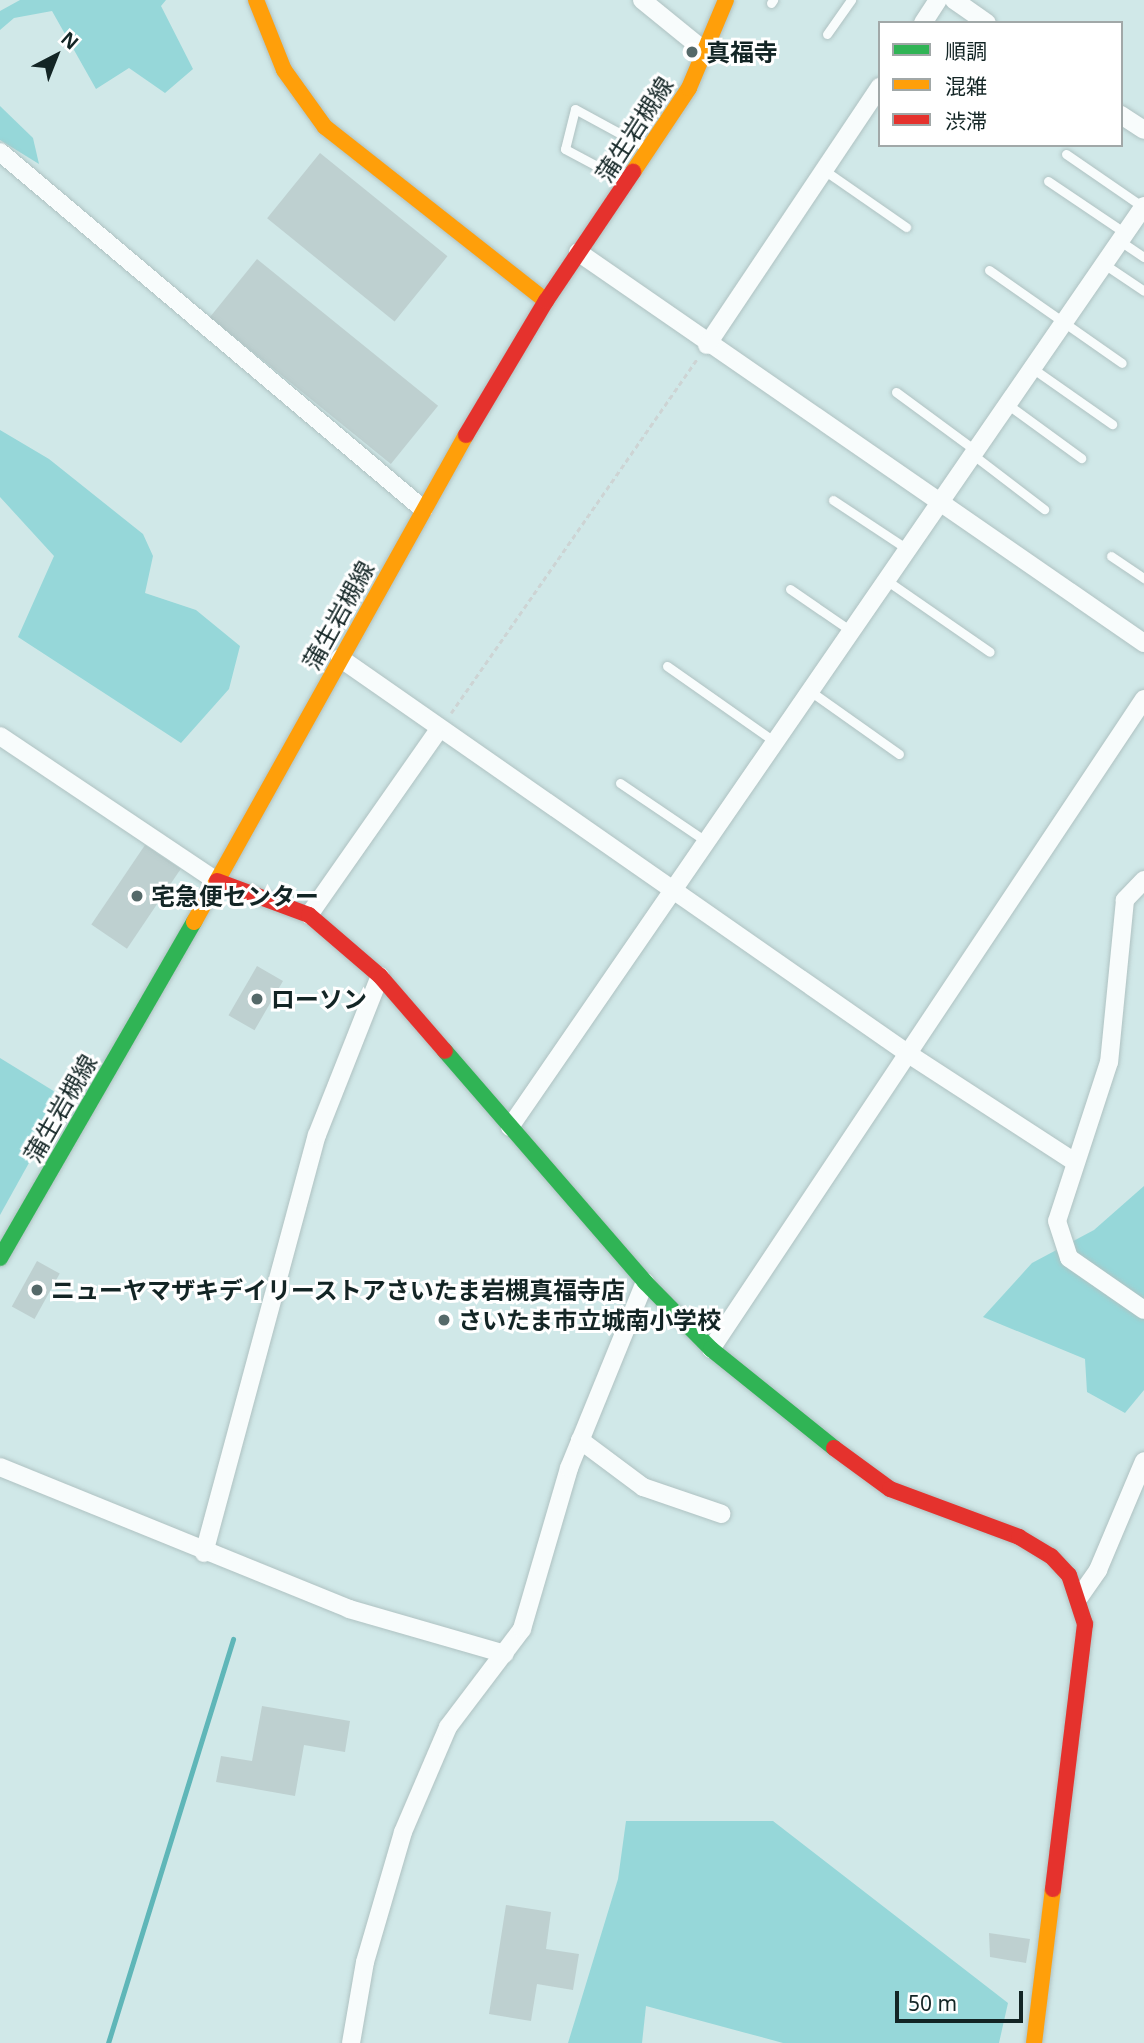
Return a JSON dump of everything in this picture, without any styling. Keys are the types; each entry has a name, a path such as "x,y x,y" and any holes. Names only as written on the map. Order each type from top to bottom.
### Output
{"street":[{"path":"256,0 284,70 325,127 546,301"},
{"path":"642,0 706,52"},
{"name":"蒲生岩槻線","path":"0,1258 217,881 423,509 546,301 650,149 706,52 726,0"},
{"path":"924,21 938,0"},
{"path":"954,0 984,21"},
{"path":"707,345 878,90"},
{"path":"1123,116 1144,131"},
{"path":"0,152 423,509"},
{"path":"510,1127 1143,207"},
{"path":"578,252 707,345 1144,643"},
{"path":"340,658 907,1053 1073,1161"},
{"path":"711,1349 1144,698"},
{"path":"309,915 440,727"},
{"path":"0,736 217,881 309,915 380,976 645,1282 711,1349 866,1474 890,1489 1019,1537 1051,1556 1080,1596 1083,1656 1034,2043"},
{"path":"1144,880 1122,911 1123,960 1109,1062 1073,1161 1057,1221 1069,1258 1144,1310"},
{"path":"204,1553 317,1135 380,976"},
{"path":"351,2043 365,1962 403,1832 448,1727 522,1629 546,1535 580,1440 645,1282"},
{"path":"580,1440 643,1488 722,1514"},
{"path":"1080,1596 1098,1570 1144,1461"},
{"path":"0,1467 204,1553 349,1609 505,1654"}],"lane":[{"path":"827,34 851,0"},
{"path":"627,182 565,149 575,109 650,149"},
{"path":"1066,153 1143,207"},
{"path":"824,170 906,227"},
{"path":"1048,181 1144,257"},
{"path":"1104,264 1144,291"},
{"path":"989,270 1122,363"},
{"path":"1032,368 1112,424"},
{"path":"895,392 1044,509"},
{"path":"1007,404 1081,458"},
{"path":"833,500 907,549"},
{"path":"1111,555 1144,578"},
{"path":"886,580 990,652"},
{"path":"790,589 851,631"},
{"path":"667,666 775,742"},
{"path":"810,691 900,754"},
{"path":"620,783 707,842"}],"path":[{"path":"440,727 707,345"}],"shaded area":[{"path":"20,0 166,0 161,6 193,69 165,93 129,68 96,89 52,11 14,18 0,30 0,11"},
{"path":"0,106 33,138 39,164 0,140"},
{"path":"0,430 49,459 143,534 153,556 145,593 196,610 240,646 229,689 181,743 18,637 54,556 0,497"},
{"path":"0,1058 65,1098 0,1215"},
{"path":"1144,1186 1144,1390 1125,1413 1087,1392 1085,1359 983,1317 1032,1263 1094,1230"},
{"path":"626,1821 773,1821 1008,2003 999,2043 783,2043 646,2006 642,2043 568,2043 618,1879"}],"building":[{"path":"320,153 447,256 395,321 267,218"},
{"path":"257,259 438,406 391,464 210,317"},
{"path":"145,845 181,869 127,949 91,925"},
{"path":"257,966 283,981 254,1030 229,1015"},
{"path":"37,1261 60,1274 35,1319 12,1306"},
{"path":"262,1706 350,1721 345,1752 304,1745 295,1796 216,1782 221,1756 252,1761"},
{"path":"506,1905 551,1912 546,1949 579,1954 573,1990 537,1984 531,2021 489,2014"},
{"path":"989,1933 1030,1939 1026,1963 990,1957"}],"waterway":[{"path":"108,2043 233,1639"}],"traffic: fast":[{"path":"0,1258 194,922"},
{"path":"445,1051 645,1282 711,1349 834,1448"}],"traffic: slow":[{"path":"256,0 284,70 325,127 546,301"},
{"path":"633,172 689,88 726,0"},
{"path":"194,922 466,435"},
{"path":"1034,2043 1053,1889"}],"traffic: jam":[{"path":"466,435 546,301 633,172"},
{"path":"217,881 309,915 380,976 445,1051"},
{"path":"834,1448 890,1489 1019,1537 1051,1556 1069,1575 1085,1624 1053,1889"}],"place":[{"name":"真福寺","path":"692,52"},
{"name":"宅急便センター","path":"137,896"},
{"name":"ローソン","path":"257,999"},
{"name":"ニューヤマザキデイリーストアさいたま岩槻真福寺店","path":"37,1290"},
{"name":"さいたま市立城南小学校","path":"444,1320"}]}
